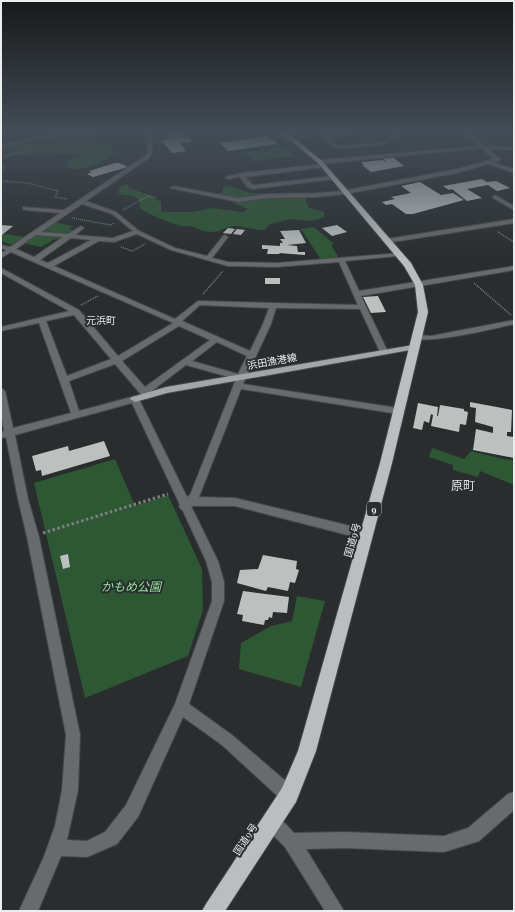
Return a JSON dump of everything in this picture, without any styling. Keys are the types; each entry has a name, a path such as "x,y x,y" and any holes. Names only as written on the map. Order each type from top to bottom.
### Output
{"highway":[{"name":"国道9号","path":"214,911 289,795 307,750 341,622 367,535 423,312 422,298 418,285 408,265 330,174"}],"main road":[{"name":"浜田漁港線","path":"135,399 145,394 166,390 239,382 384,352 415,342"}],"street":[{"path":"1,256 4,249 34,233 122,174"},
{"path":"228,177 252,174"},
{"path":"173,188 225,198 246,200 268,196 317,195 440,174"},
{"path":"241,175 249,186 253,187 333,178"},
{"path":"495,197 514,208"},
{"path":"199,199 225,198"},
{"path":"82,202 114,213 137,232 177,251 228,264 276,265 398,254"},
{"path":"25,208 62,214"},
{"path":"114,213 123,210"},
{"path":"386,241 514,221"},
{"path":"35,260 81,228"},
{"path":"34,233 114,240 137,232"},
{"path":"208,259 225,237"},
{"path":"48,266 97,239"},
{"path":"4,249 35,260 252,355"},
{"path":"341,260 384,352"},
{"path":"357,294 514,268"},
{"path":"1,270 74,311 145,394 216,339"},
{"path":"64,380 117,360 178,322 198,302 273,306 362,307"},
{"path":"187,504 194,497 239,382 267,324 273,306"},
{"path":"1,329 74,311"},
{"path":"42,320 76,414"},
{"path":"415,342 514,322"},
{"path":"186,362 239,382 398,411"},
{"path":"1,391 5,434 33,537 73,735 74,767 69,800 58,848 28,911"},
{"path":"5,434 135,399 177,491 187,504 212,562 218,582 218,601 181,708 132,811 111,838 87,848 58,848"},
{"path":"187,504 235,502 367,535"},
{"path":"181,708 227,740 289,795"},
{"path":"291,841 345,840 444,844 473,835 514,800"},
{"path":"272,822 291,841 335,911"}],"path":[{"path":"1,181 28,183 58,191 55,197 82,202"},
{"path":"123,210 148,196 156,198"},
{"path":"62,214 111,225 123,220"},
{"path":"488,226 514,242"},
{"path":"114,240 112,244 131,251 152,240"},
{"path":"198,302 228,264"},
{"path":"467,276 514,318"},
{"path":"74,311 107,291"},
{"path":"33,537 177,491"}],"green space":[{"path":"127,184 129,188 149,195 161,202 161,211 163,212 191,212 213,208 242,212 248,209 233,203 259,198 306,197 309,208 324,212 324,217 312,221 291,219 270,224 264,230 234,226 214,232 208,232 190,226 180,226 145,211 140,208 140,201 135,197 118,193 121,186"},
{"path":"227,186 250,193 285,194 236,199 217,195 223,192 223,187"},
{"path":"53,222 73,226 69,229 73,230 68,235 40,232"},
{"path":"314,227 334,244 331,245 339,258 321,260 301,229"},
{"path":"7,234 25,237 12,245 1,241 1,235"},
{"path":"37,234 67,237 62,240 55,239 41,247 23,243"},
{"path":"432,448 464,459 471,451 503,459 514,460 514,485 480,471 478,477 453,470 453,465 429,457"},
{"name":"かもめ公園","path":"115,459 135,506 168,495 202,569 203,610 188,656 85,698 34,483"},
{"path":"297,596 325,601 301,687 239,669 241,643 271,626 292,621"}],"building":[{"path":"88,174 105,174 93,177"},
{"path":"482,179 487,182 496,181 510,188 497,191 488,185 467,189 482,198 467,201 452,189 449,190 443,186"},
{"path":"420,182 441,195 453,193 464,200 413,214 406,214 392,204 386,205 382,202 395,199 391,197 411,193 401,186"},
{"path":"1,225 13,226 2,235"},
{"path":"337,225 347,232 332,236 322,228"},
{"path":"228,228 235,229 231,234 223,233"},
{"path":"237,229 245,230 241,235 233,234"},
{"path":"299,230 306,243 287,245 297,246 298,252 305,252 305,255 279,253 280,254 267,254 268,249 262,249 262,245 280,246 280,243 283,243 280,239 285,239 280,231"},
{"path":"265,278 280,278 280,284 265,284"},
{"path":"378,296 386,312 371,313 363,297"},
{"path":"470,402 512,410 511,432 507,432 507,436 514,437 514,458 473,450 476,429 493,433 493,427 475,422 476,408 470,407"},
{"path":"418,403 438,407 437,416 440,405 464,409 464,411 468,412 466,425 460,424 459,432 431,426 433,415 431,414 429,423 424,421 422,430 413,428"},
{"path":"104,441 110,456 42,476 41,470 36,471 32,456 68,446 69,451"},
{"path":"68,554 70,567 63,569 60,556"},
{"path":"263,555 297,561 296,569 299,570 295,583 290,582 288,591 268,587 266,591 237,583 240,570 258,569"},
{"path":"243,591 289,597 287,613 273,612 272,618 269,617 268,620 265,620 264,625 242,621 243,615 237,614"}],"district":[{"name":"元浜町","path":"101,320"},
{"name":"原町","path":"463,485"}]}
